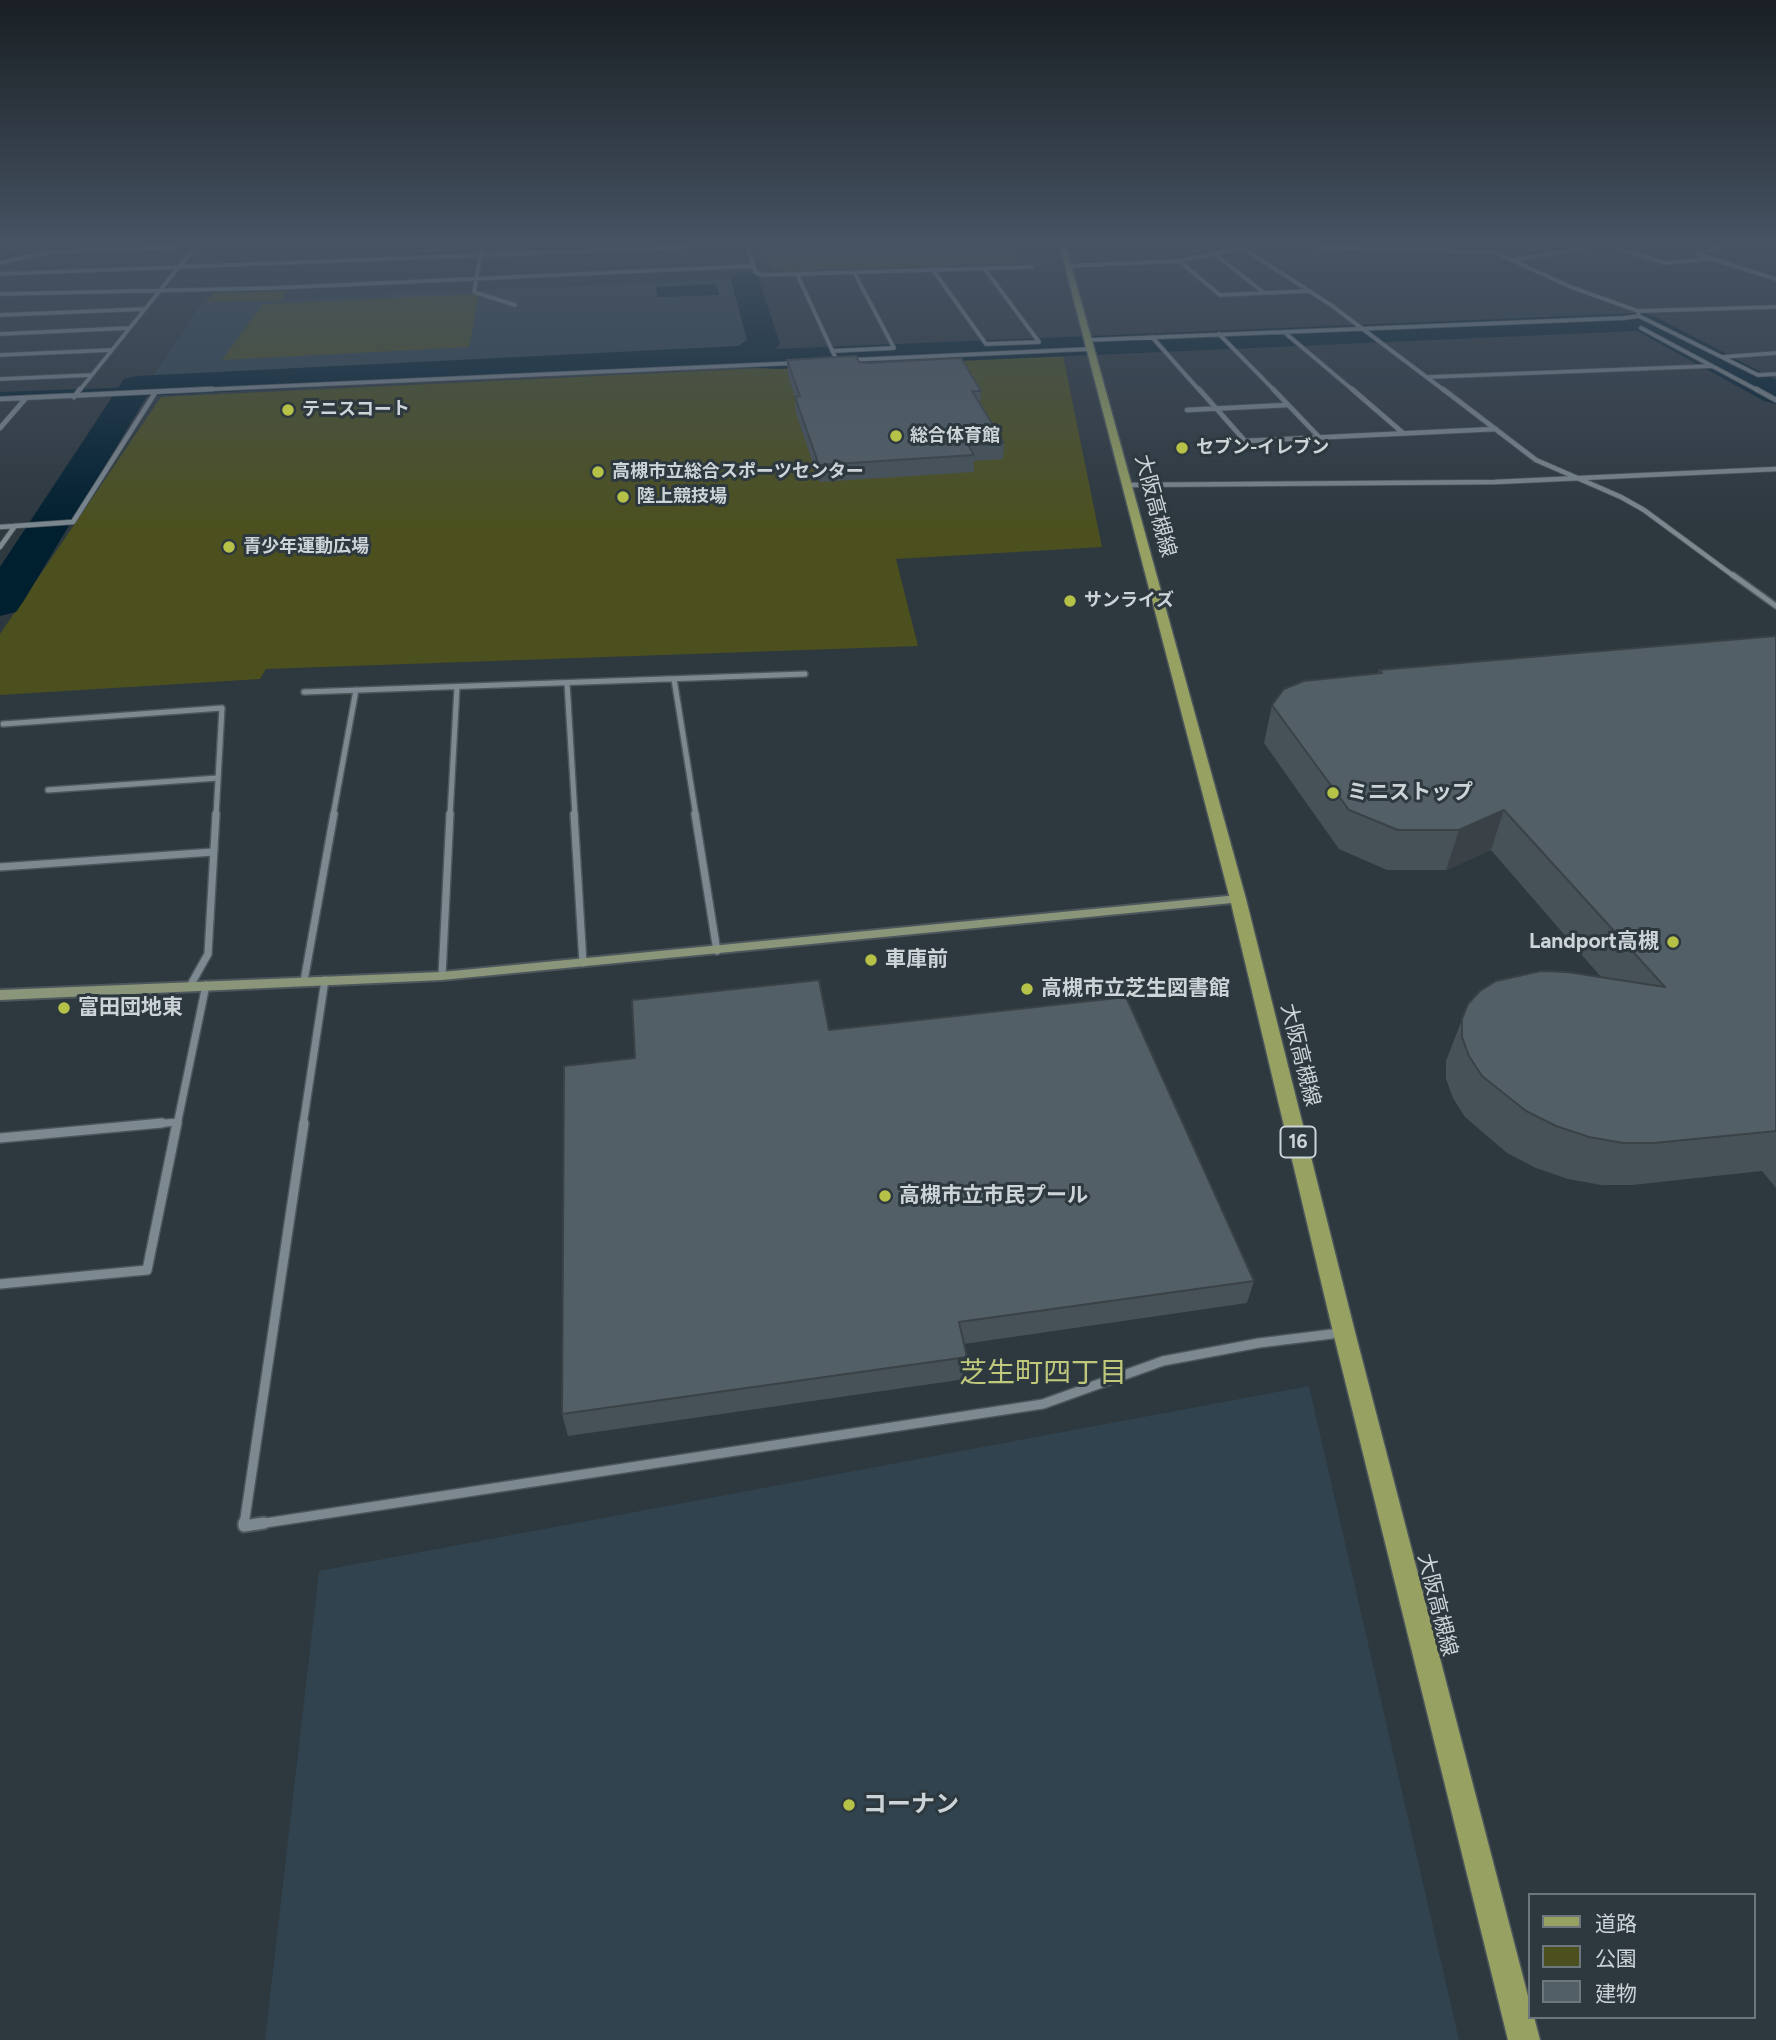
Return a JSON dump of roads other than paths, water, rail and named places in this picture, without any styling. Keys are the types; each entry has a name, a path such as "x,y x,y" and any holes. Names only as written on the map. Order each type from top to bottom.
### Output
{"main road":[{"name":"大阪高槻線","path":"1089,344 1238,900 1344,1332 1524,2040"}],"street":[{"path":"74,397 117,342"},
{"path":"829,342 835,356"},
{"path":"824,361 835,356 894,348 891,342"},
{"path":"985,342 1035,342"},
{"path":"835,356 1028,352 1105,342"},
{"path":"1157,342 1245,441 1496,429"},
{"path":"1227,342 1319,437"},
{"path":"1295,342 1404,433"},
{"path":"1382,342 1536,460 1644,510 1776,606"},
{"path":"1668,342 1776,400"},
{"path":"1692,342 1758,374 1776,374"},
{"path":"1021,343 1028,352"},
{"path":"0,355 111,350"},
{"path":"1721,357 1776,354"},
{"path":"0,399 799,363"},
{"path":"1428,377 1712,366"},
{"path":"0,379 92,374"},
{"path":"0,527 73,522 155,393"},
{"path":"1,427 26,398"},
{"path":"1187,410 1287,405"},
{"path":"1126,485 1375,485 1776,469"},
{"path":"0,547 15,526"},
{"path":"304,692 805,674"},
{"path":"674,679 717,951"},
{"path":"567,683 583,963"},
{"path":"442,976 457,687"},
{"path":"304,981 356,690"},
{"path":"3,724 222,708 208,954 190,986"},
{"path":"48,790 218,778"},
{"path":"0,867 214,852"},
{"path":"0,995 442,976 1238,900"},
{"path":"325,981 244,1526 1043,1404 1163,1361 1259,1343 1344,1332"},
{"path":"0,1284 147,1270 206,985"},
{"path":"0,1138 178,1122"}],"waterway":[{"path":"0,602 136,386 745,355 763,342"},
{"path":"728,358 777,359 1170,342"},
{"path":"1680,342 1776,394"},
{"path":"0,394 135,388"}],"place":[{"name":"テニスコート","path":"288,410"},
{"name":"総合体育館","path":"896,436"},
{"name":"セブン-イレブン","path":"1182,448"},
{"name":"高槻市立総合スポーツセンター","path":"598,472"},
{"name":"陸上競技場","path":"623,497"},
{"name":"青少年運動広場","path":"229,547"},
{"name":"サンライズ","path":"1070,601"},
{"name":"ミニストップ","path":"1333,793"},
{"name":"Landport高槻","path":"1673,942"},
{"name":"車庫前","path":"871,960"},
{"name":"高槻市立芝生図書館","path":"1027,989"},
{"name":"富田団地東","path":"64,1008"},
{"name":"高槻市立市民プール","path":"885,1196"},
{"name":"コーナン","path":"849,1805"}],"district":[{"name":"芝生町四丁目","path":"1043,1374"}]}
